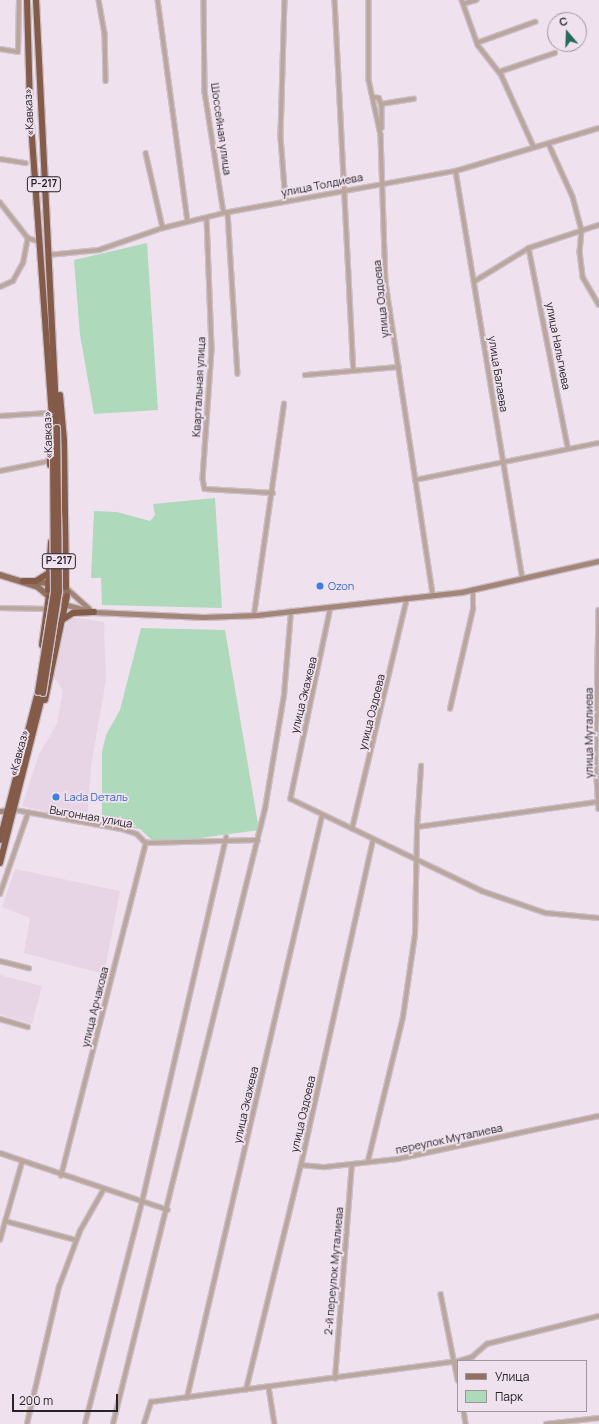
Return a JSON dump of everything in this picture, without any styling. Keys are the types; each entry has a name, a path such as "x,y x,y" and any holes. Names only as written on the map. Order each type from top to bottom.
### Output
{"highway":[{"name":"«Кавказ»","path":"27,0 41,242 55,428"},
{"name":"«Кавказ»","path":"0,840 12,810 37,725 54,592 56,368 48,255 36,0"},
{"name":"Р-217","path":"49,361 49,572"},
{"path":"56,368 64,441 66,587"},
{"name":"«Кавказ»","path":"0,863 30,722 48,609 50,590 49,572"},
{"path":"23,582 36,581 49,572"},
{"path":"37,725 47,693 59,622 66,596"},
{"path":"59,622 73,613 94,612"},
{"name":"«Кавказ»","path":"30,722 41,692"}],"main road":[{"path":"0,575 50,590 56,602 94,612 203,617 254,615 473,590 523,580 599,561"},
{"path":"23,582 50,590 66,587"},
{"path":"56,602 66,596 66,587"},
{"path":"66,587 94,612"},
{"path":"0,811 12,810"}],"street":[{"path":"0,49 18,52 19,0"},
{"path":"99,0 105,33 106,81"},
{"path":"158,0 188,222"},
{"name":"Шоссейная улица","path":"204,0 205,92 224,213"},
{"path":"285,0 280,138 286,201"},
{"path":"335,0 346,189 354,371"},
{"name":"улица Оздоева","path":"369,0 369,80 381,135 386,283 433,595"},
{"path":"476,0 462,2 477,43 499,72 534,147"},
{"path":"477,43 535,22"},
{"path":"499,72 555,53"},
{"path":"373,97 379,98 381,104 381,135"},
{"path":"381,104 414,99"},
{"name":"улица Толдиева","path":"48,255 99,250 163,228 228,212 346,189 456,171 599,128"},
{"path":"549,144 573,197 582,230 583,277 599,305"},
{"path":"146,153 163,228"},
{"path":"0,158 26,163"},
{"name":"улица Балаева","path":"456,171 523,580"},
{"path":"0,202 28,238 41,242"},
{"path":"228,212 238,374"},
{"name":"Квартальная улица","path":"207,218 212,350 203,479 205,489 273,493"},
{"path":"475,282 529,248 599,225"},
{"path":"0,287 13,280 24,263 28,238"},
{"name":"улица Нальгиева","path":"529,248 568,447"},
{"path":"304,375 399,367"},
{"path":"254,615 273,493 284,404"},
{"path":"0,416 48,413"},
{"path":"415,480 503,460 568,447 599,443"},
{"path":"0,471 50,462"},
{"path":"450,709 473,609 473,590"},
{"name":"улица Оздоева","path":"352,829 407,598"},
{"name":"улица Экажева","path":"187,1398 322,816 294,802 290,788 331,606"},
{"path":"0,608 48,609"},
{"name":"улица Муталиева","path":"599,610 599,810"},
{"path":"113,1424 168,1210 258,840 275,759 291,611"},
{"path":"368,1161 403,1017 415,936 417,827 421,766"},
{"path":"417,827 598,802"},
{"name":"Выгонная улица","path":"12,810 122,830 136,834 146,843"},
{"path":"0,894 28,813"},
{"path":"322,816 482,891 546,913 599,918"},
{"path":"146,843 226,838 258,840"},
{"path":"85,1424 142,1202 226,838"},
{"name":"улица Оздоева","path":"246,1390 301,1165 374,841"},
{"name":"улица Арчакова","path":"61,1176 146,843"},
{"path":"0,961 29,968"},
{"path":"0,1019 28,1027"},
{"name":"переулок Муталиева","path":"301,1165 352,1165 368,1161 398,1159 599,1116"},
{"path":"0,1153 61,1176 168,1210"},
{"path":"0,1240 22,1162"},
{"name":"2-й переулок Муталиева","path":"335,1378 352,1165"},
{"path":"27,1424 59,1288 76,1240 104,1189"},
{"path":"5,1221 76,1240"},
{"path":"144,1424 151,1402 457,1362 441,1294"},
{"path":"463,1360 472,1357 487,1344 599,1316"},
{"path":"269,1387 275,1424"},
{"path":"464,1412 466,1424"},
{"path":"546,1424 599,1418"}],"shaded area":[{"path":"72,617 104,622 106,680 91,766 87,822 22,806 39,754 57,724 63,690 53,676 67,622"},
{"path":"15,869 120,891 104,974 24,953 30,918 2,907"},
{"path":"0,975 42,986 32,1024 0,1015"}],"green space":[{"path":"147,243 158,410 94,414 80,335 74,260"},
{"path":"215,498 222,608 102,605 101,578 91,578 94,511 117,512 150,521 155,515 153,504"},
{"path":"141,628 225,630 259,830 156,844 140,829 102,823 102,752 106,735 120,710"}],"place":[{"name":"Ozon","path":"320,586"},
{"name":"Lada Dеталь","path":"56,797"}]}
